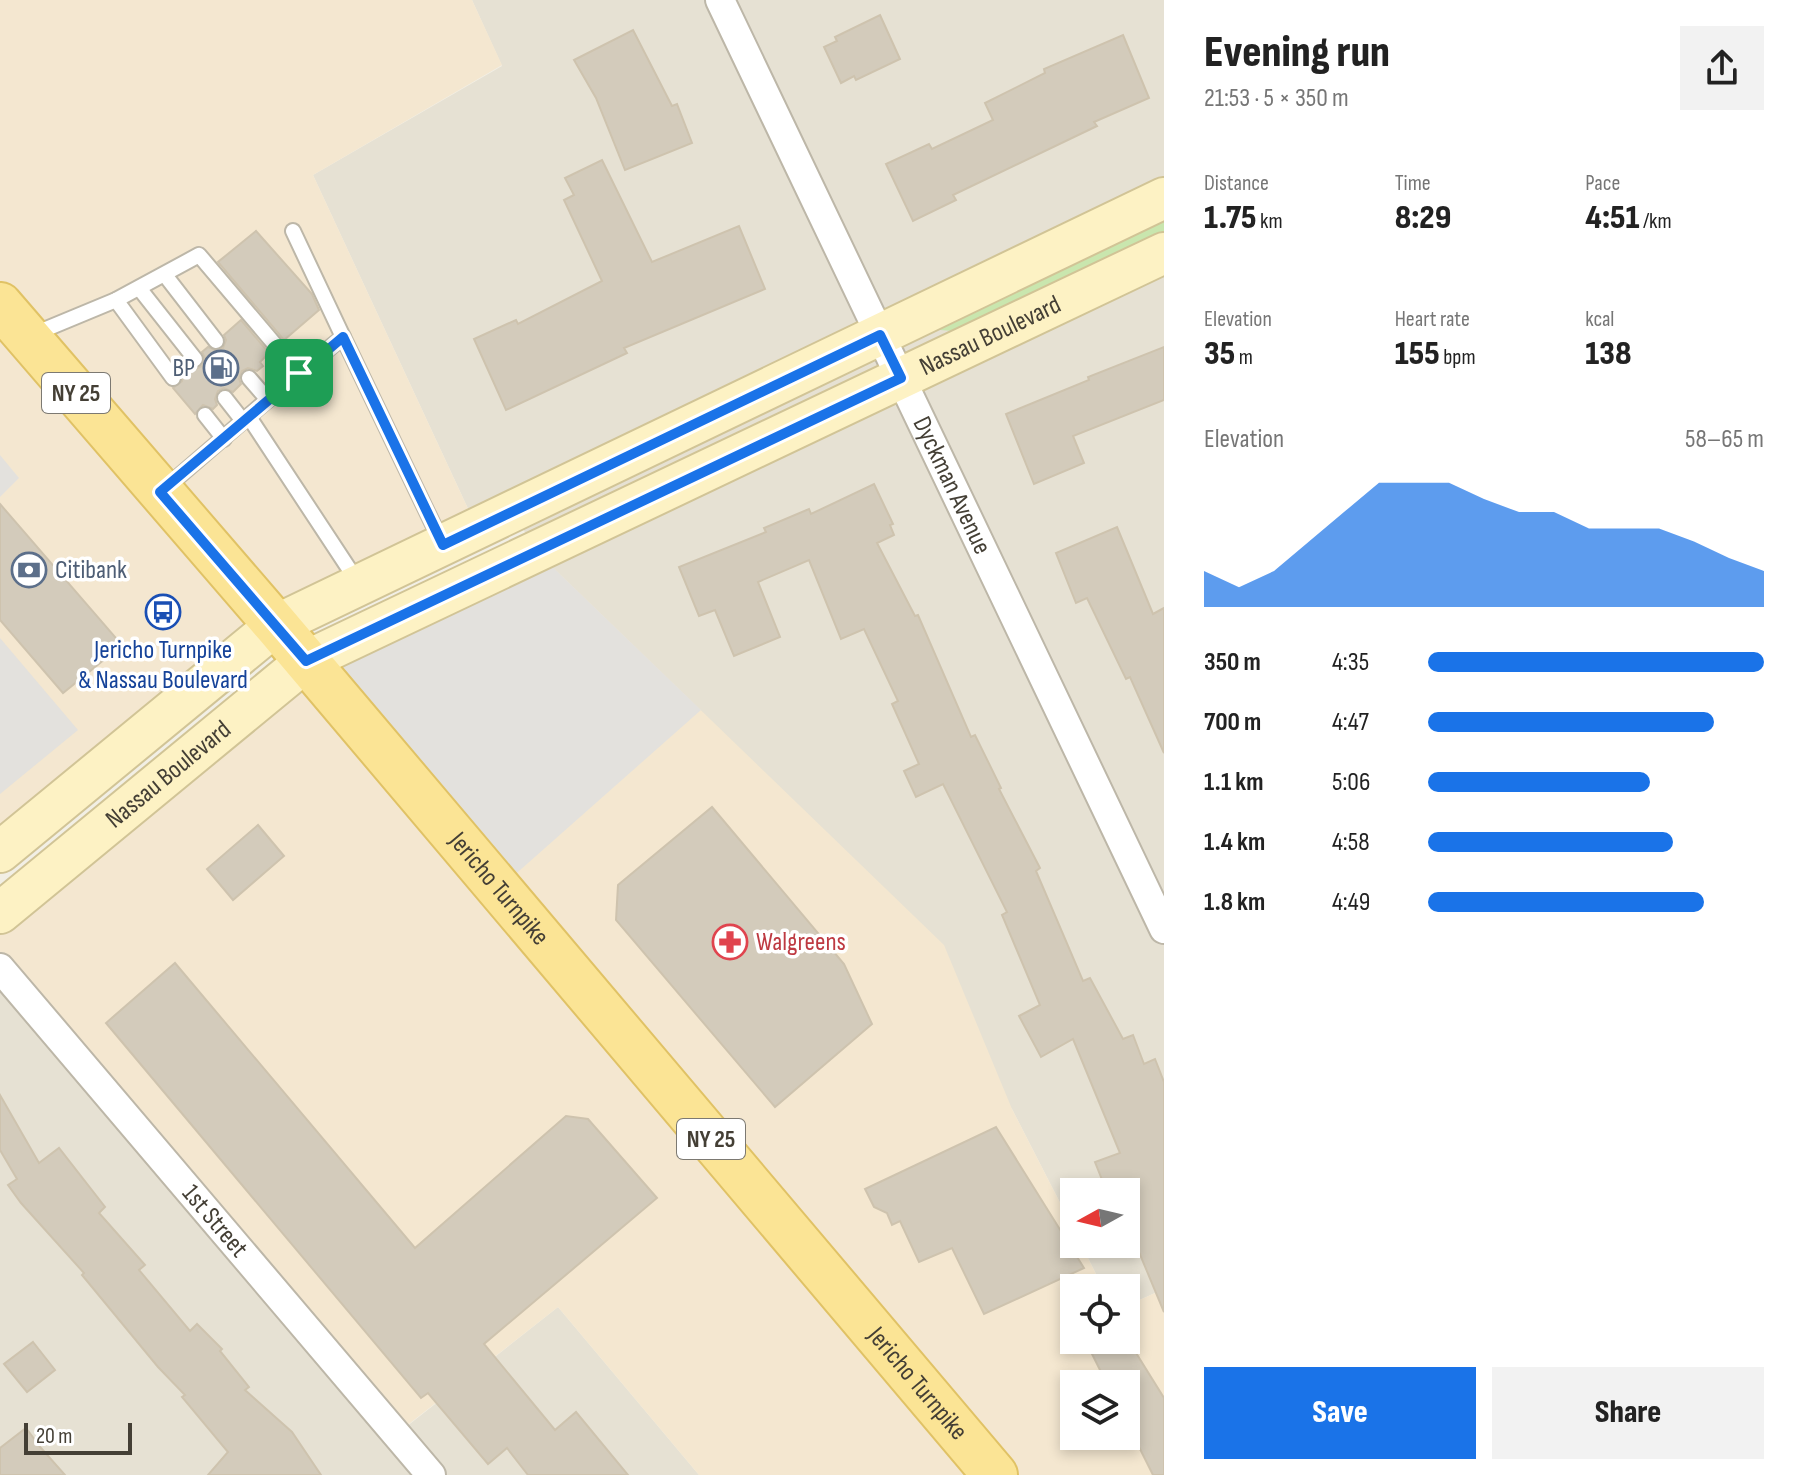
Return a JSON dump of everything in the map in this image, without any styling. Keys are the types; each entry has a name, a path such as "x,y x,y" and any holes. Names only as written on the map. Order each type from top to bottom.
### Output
{"main road":[{"name":"Nassau Boulevard","path":"0,852 276,625 1164,198"},
{"name":"Nassau Boulevard","path":"0,913 306,661 1164,253"},
{"name":"Jericho Turnpike","path":"0,305 30,336 276,625 995,1475"}],"street":[{"name":"Dyckman Avenue","path":"720,0 1164,929"},
{"name":"1st Street","path":"0,968 431,1475"}],"lane":[{"path":"293,231 443,545"},
{"path":"30,336 116,300 199,255 299,373"},
{"path":"165,275 216,341"},
{"path":"139,288 195,359"},
{"path":"116,300 173,378"},
{"path":"160,492 343,337"},
{"path":"249,378 268,400"},
{"path":"225,398 246,419 359,585"},
{"path":"205,415 224,439"}],"shaded area":[{"path":"0,0 472,0 502,65 313,175 477,528 276,625 0,852"},
{"path":"472,0 1164,0 1164,1289 1140,1300 1140,1274 1096,1274 1088,1258 1140,1258 1140,1178 1060,1178 1060,1203 1012,1109 537,551 512,512 477,528 313,175 502,66"},
{"path":"0,455 19,478 0,497"},
{"path":"536,551 944,945 1012,1109 1060,1203 1060,1258 1088,1258 1096,1274 1060,1274 1060,1354 1140,1354 1140,1300 1164,1289 1164,1475 699,1475 558,1307 405,1427 0,966 0,913 306,661"},
{"path":"536,551 701,710 502,886 306,661"},
{"path":"0,638 78,730 0,794"},
{"path":"0,967 406,1427 558,1307 699,1475 0,1475"}],"green space":[{"path":"1164,210 1164,238 966,332 927,329"}],"building":[{"path":"880,15 900,59 856,80 854,76 841,83 824,47 837,41 835,37"},
{"path":"633,30 672,106 677,104 692,143 625,170 596,98 574,60"},
{"path":"1123,35 1149,98 1094,122 1097,126 953,195 956,200 913,221 886,164 929,144 932,149 993,120 985,103 1045,73 1044,69"},
{"path":"602,160 652,262 739,226 765,289 624,348 627,353 506,410 474,339 516,320 518,324 602,281 564,200 574,195 565,178"},
{"path":"256,231 312,294 319,310 284,340 218,262"},
{"path":"241,320 269,353 260,362 263,366 257,371 248,368 242,371 241,384 233,392 224,388 218,391 215,399 217,405 213,409 203,405 195,414 173,388 182,381 180,371 187,365 196,369 202,366 205,358 202,352 208,347 217,351 223,348 224,335"},
{"path":"1164,347 1164,400 1073,436 1084,463 1034,484 1006,414"},
{"path":"874,484 893,524 890,525 894,535 877,543 915,616 918,615 971,737 975,735 1040,868 1036,871 1083,981 1090,978 1123,1039 1133,1035 1144,1064 1155,1059 1164,1082 1164,1312 1140,1255 1140,1178 1101,1178 1095,1162 1120,1153 1073,1039 1041,1057 1019,1016 1040,1005 1002,915 1007,912 943,784 916,797 904,771 919,764 892,704 898,701 864,629 841,639 809,560 758,582 780,637 734,656 715,610 699,616 679,567 766,532 764,528 809,509 811,514"},
{"name":"Citibank","path":"0,504 122,645 63,693 0,620"},
{"path":"1117,527 1153,614 1164,608 1164,753 1130,677 1126,679 1087,598 1076,603 1056,553"},
{"name":"Walgreens","path":"712,807 844,964 872,1024 775,1107 616,920 618,885"},
{"path":"258,825 284,856 233,900 207,869"},
{"path":"175,963 415,1248 566,1116 588,1119 657,1198 484,1344 555,1430 576,1412 628,1475 528,1475 507,1448 488,1464 428,1393 421,1398 106,1023"},
{"path":"0,1095 39,1163 59,1148 105,1207 99,1213 145,1265 139,1270 190,1331 197,1324 222,1349 220,1351 249,1387 245,1390 292,1432 321,1475 208,1475 228,1452 182,1397 185,1395 158,1367 82,1275 84,1273 8,1185 17,1179 0,1150"},
{"path":"996,1127 1060,1230 1060,1258 1078,1258 1084,1268 1071,1274 1060,1274 1060,1279 984,1314 952,1248 919,1262 900,1221 892,1225 887,1213 874,1207 865,1189"},
{"path":"33,1342 55,1370 27,1392 4,1364"},
{"path":"1092,1354 1137,1354 1164,1398 1164,1475 1153,1475 1140,1449 1140,1370 1100,1370"},
{"path":"26,1428 65,1475 0,1475 0,1448"}],"place":[{"name":"BP","path":"221,368"},
{"name":"Citibank","path":"29,570"},
{"name":"Jericho Turnpike & Nassau Boulevard","path":"163,612"},
{"name":"Walgreens","path":"730,942"}],"route":[{"path":"880,335 901,378 306,661 160,492 299,373 343,337 443,545 880,335"}]}
